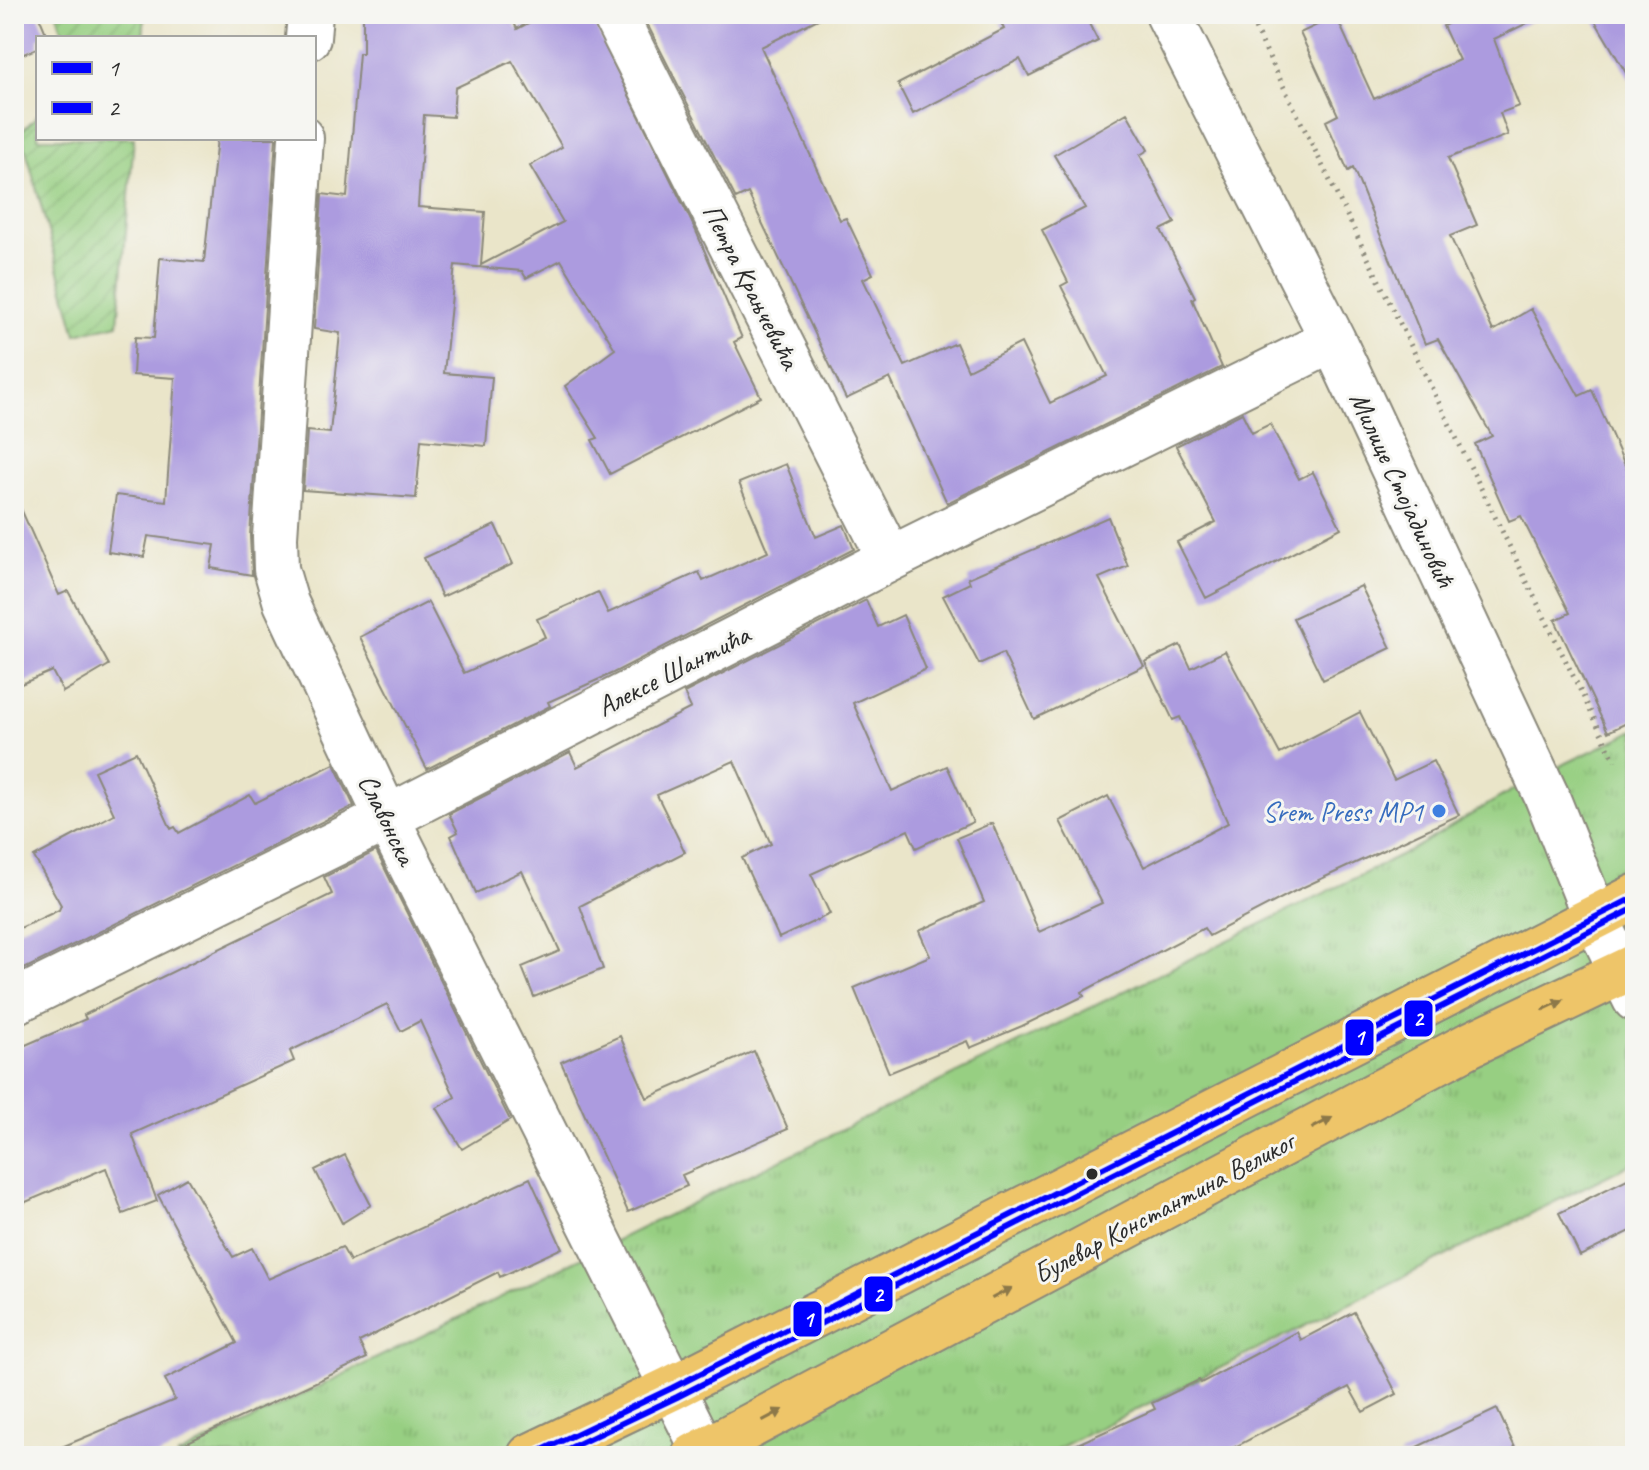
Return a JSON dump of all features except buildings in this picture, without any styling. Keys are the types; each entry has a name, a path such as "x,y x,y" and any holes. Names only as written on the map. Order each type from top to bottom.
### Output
{"main road":[{"path":"530,1456 672,1388 1635,897"},
{"name":"Булевар Константина Великог","path":"699,1454 1469,1045 1630,980"}],"street":[{"path":"308,36 310,14"},
{"name":"Петра Крањчевића","path":"614,14 890,559"},
{"name":"Милице Стојадиновић","path":"1168,14 1333,340 1547,797 1595,917 1630,980"},
{"name":"Славонска","path":"301,140 276,569 286,603 387,818 672,1388 699,1454"},
{"name":"Алексе Шантића","path":"14,1002 387,818 890,559 1333,340"}],"path":[{"path":"1248,14 1615,761"}],"green space":[{"path":"57,14 145,14 143,36 64,36"},
{"path":"36,117 36,140 134,140 118,324 76,334 21,132"},
{"path":"1635,730 1635,1162 1043,1456 177,1456 1408,852 1521,785"}],"transit line":[{"name":"1","path":"530,1456 672,1388 1635,897"},
{"name":"2","path":"553,1456 677,1397 1635,908"}],"place":[{"name":"Srem Press MP1","path":"1439,811"}]}
